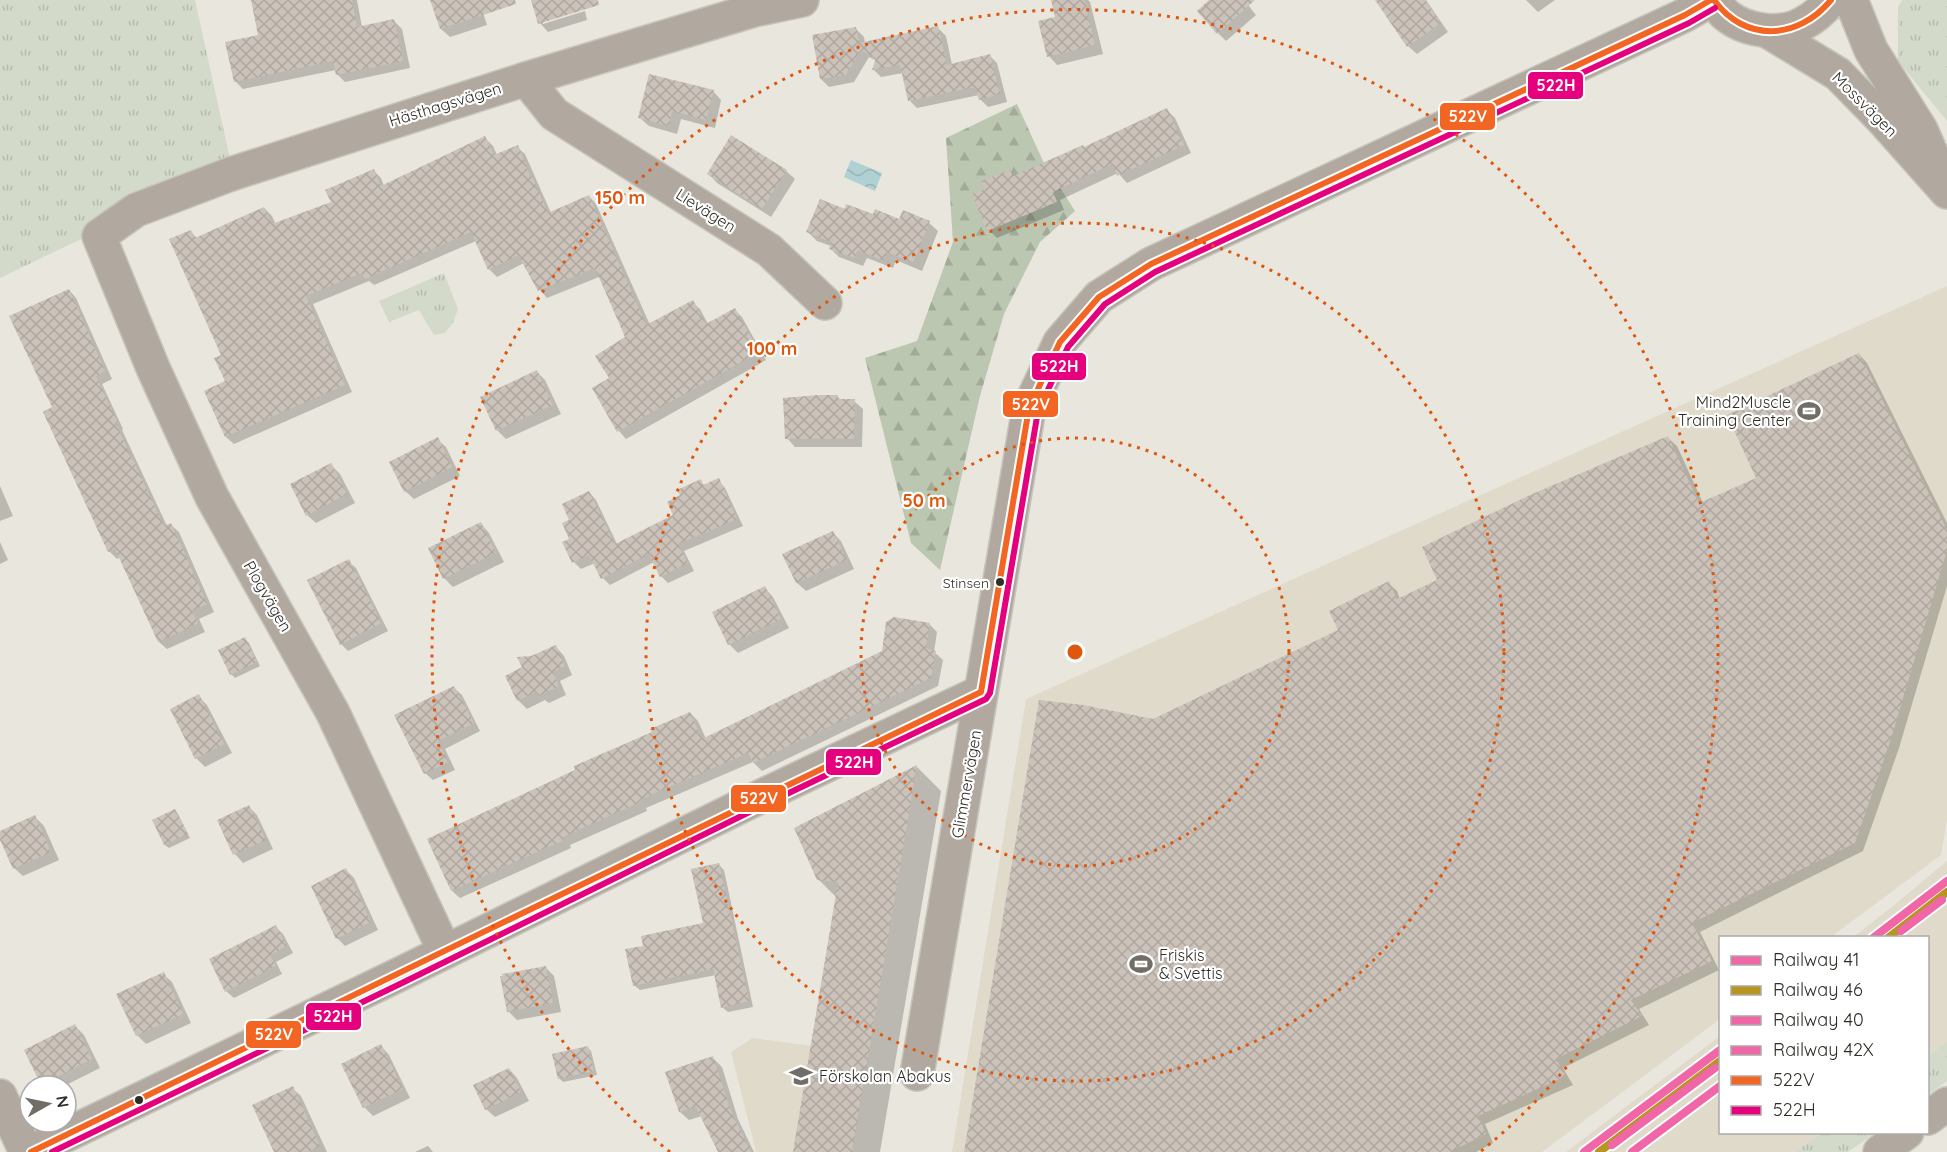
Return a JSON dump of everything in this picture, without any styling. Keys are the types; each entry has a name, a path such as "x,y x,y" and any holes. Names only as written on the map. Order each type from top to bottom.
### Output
{"street":[{"name":"Hästhagsvägen","path":"99,236 136,210 231,174 526,79 754,10 802,0"},
{"name":"Mossvägen","path":"1712,0 1726,15 1745,26 1769,32 1838,74 1947,190"},
{"name":"Glimmervägen","path":"917,1074 1029,408 1060,342 1099,297 1151,264 1685,15 1712,0"},
{"name":"Mossvägen","path":"1769,32 1801,26 1821,12 1831,0"},
{"name":"Mossvägen","path":"1851,0 1871,50 1921,130 1947,190"},
{"name":"Lievägen","path":"526,79 554,114 769,250 825,303"},
{"name":"Plogvägen","path":"99,236 153,368 212,497 333,713 445,952"},
{"path":"31,1152 65,1144 445,952 981,692"},
{"path":"0,1096 26,1152"},
{"path":"1929,1117 1947,1104"},
{"path":"1880,1152 1904,1134"}],"shaded area":[{"path":"1947,286 1947,819 1941,855 1832,936 1719,936 1719,1020 1542,1152 952,1152 1026,699"},
{"path":"1947,861 1947,1042 1929,1055 1929,936 1855,936"},
{"path":"1719,1037 1719,1134 1821,1134 1795,1152 1566,1152"},
{"name":"Förskolan Abakus","path":"753,1038 869,1054 852,1152 756,1152 731,1052"}],"green space":[{"path":"0,0 195,0 230,159 83,238 0,278"},
{"path":"1902,0 1947,0 1947,121 1898,61 1898,7"},
{"path":"1017,104 1043,161 1075,211 1040,242 1004,314 980,396 940,570 911,543 865,358 917,341 953,242 946,138"},
{"path":"444,273 458,309 453,323 445,333 434,335 419,310 389,322 379,301"},
{"path":"1947,1042 1947,1081 1929,1094 1929,1055"},
{"path":"1821,1134 1874,1134 1848,1152 1795,1152"}],"water":[{"path":"851,160 882,173 875,191 844,177"}],"building":[{"path":"251,0 352,0 357,27 394,19 403,61 336,75 333,61 234,82 225,42 258,35"},
{"path":"430,0 515,0 516,4 440,29"},
{"path":"531,0 598,0 599,5 538,24"},
{"path":"1051,0 1084,0 1095,45 1047,57 1038,21 1055,17"},
{"path":"1209,0 1255,0 1217,34 1197,11"},
{"path":"1375,0 1425,0 1441,23 1407,47"},
{"path":"938,26 947,65 990,54 1000,94 979,100 975,87 908,101 900,65 872,70 876,58 861,50 846,75 820,79 812,35 856,27 859,43"},
{"path":"649,74 714,90 706,120 672,111 669,126 638,118"},
{"path":"1167,108 1184,145 1117,176 1112,164 1053,192 1057,202 987,231 972,194 985,189 981,181 1010,170 1013,176 1083,145 1084,147"},
{"path":"731,135 787,170 762,209 707,174"},
{"path":"485,136 494,155 518,145 548,213 589,195 646,325 693,300 706,324 735,308 759,352 617,432 592,388 609,378 595,356 625,337 595,268 538,291 518,255 488,270 471,232 365,279 362,273 306,296 345,385 225,437 204,391 225,381 214,358 221,355 169,239 191,230 195,238 264,207 272,224 331,202 325,190 374,169 381,186"},
{"path":"820,199 845,209 846,204 873,214 875,209 899,219 903,210 930,221 913,263 887,252 884,261 858,250 854,258 829,249 831,242 806,232"},
{"path":"69,289 105,371 96,376 117,421 115,422 164,526 171,523 207,604 192,611 198,624 158,642 115,549 108,552 43,412 52,407 9,316"},
{"path":"1859,353 1947,530 1947,550 1891,739 1855,843 1692,923 1712,961 1631,1000 1642,1016 1556,1059 1566,1076 1478,1116 1486,1134 1450,1152 964,1152 1039,700 1083,705 1153,719 1338,630 1329,611 1389,581 1397,599 1437,580 1422,547 1530,495 1668,436 1699,503 1756,478 1727,415"},
{"path":"537,370 553,405 496,431 480,397"},
{"path":"838,395 838,399 855,399 854,439 785,439 783,398"},
{"path":"438,437 452,467 404,492 389,462"},
{"path":"331,463 347,494 306,516 290,484"},
{"path":"719,478 737,519 678,544 688,563 660,577 649,554 601,579 589,555 572,563 562,542 569,539 562,523 569,520 562,504 589,491 615,544 673,515 667,502 680,495 677,490 701,479 703,485"},
{"path":"481,522 496,553 443,579 428,548"},
{"path":"833,531 847,560 796,583 782,554"},
{"path":"349,559 381,623 340,645 307,580"},
{"path":"765,586 781,619 728,645 712,612"},
{"path":"894,617 930,623 926,648 936,651 931,678 753,763 748,753 639,800 640,802 563,837 564,840 451,891 427,839 575,770 574,766 652,732 650,729 690,712 702,739 882,651 886,622"},
{"path":"245,637 257,662 230,675 218,650"},
{"path":"556,645 565,666 553,672 559,686 539,696 537,691 517,701 505,676 522,667 517,657 531,656"},
{"path":"454,686 474,723 438,741 448,762 424,774 394,715"},
{"path":"199,694 224,744 195,759 170,709"},
{"path":"917,765 852,1152 793,1152 838,882 817,880 794,828"},
{"path":"249,805 266,840 233,855 217,820"},
{"path":"175,809 188,834 164,845 152,820"},
{"path":"35,815 51,852 13,869 0,840 0,831"},
{"path":"719,863 749,1001 721,1008 713,969 633,986 625,949 643,946 641,936 703,923 691,869"},
{"path":"346,868 371,922 336,939 311,886"},
{"path":"276,925 287,946 270,955 276,966 225,992 209,959"},
{"path":"546,966 553,1003 507,1012 500,976"},
{"path":"164,972 183,1014 136,1036 116,994"},
{"path":"75,1024 92,1059 63,1074 36,1074 24,1050"},
{"path":"381,1044 403,1089 363,1108 341,1064"},
{"path":"588,1046 594,1071 558,1079 552,1054"},
{"path":"713,1056 730,1109 751,1152 718,1152 696,1107 679,1112 665,1072"},
{"path":"509,1068 521,1092 485,1110 473,1085"},
{"path":"293,1086 320,1146 308,1152 274,1152 252,1105"}],"rail line":[{"name":"41","path":"1876,936 1947,881"},
{"name":"46","path":"1891,936 1947,892"},
{"name":"42X","path":"1901,931 1942,900"},
{"name":"41","path":"1584,1152 1719,1051"},
{"name":"46","path":"1599,1152 1719,1062"},
{"name":"42X","path":"1612,1145 1715,1068"},
{"name":"40","path":"1632,1152 1719,1087"}],"transit line":[{"name":"522V","path":"31,1152 981,692 1029,408 1060,342 1099,297 1151,264 1685,15 1711,0"},
{"name":"522V","path":"1714,0 1727,14 1741,24 1772,31 1788,29 1803,23 1831,0"},
{"name":"522H","path":"52,1152 986,699 990,693 1038,411 1068,347 1105,304 1155,272 1689,23 1715,8"}],"place":[{"name":"Mind2Muscle Training Center","path":"1809,411"},
{"name":"Stinsen","path":"1000,582"},
{"name":"Friskis & Svettis","path":"1141,964"},
{"name":"Förskolan Abakus","path":"801,1076"}]}
